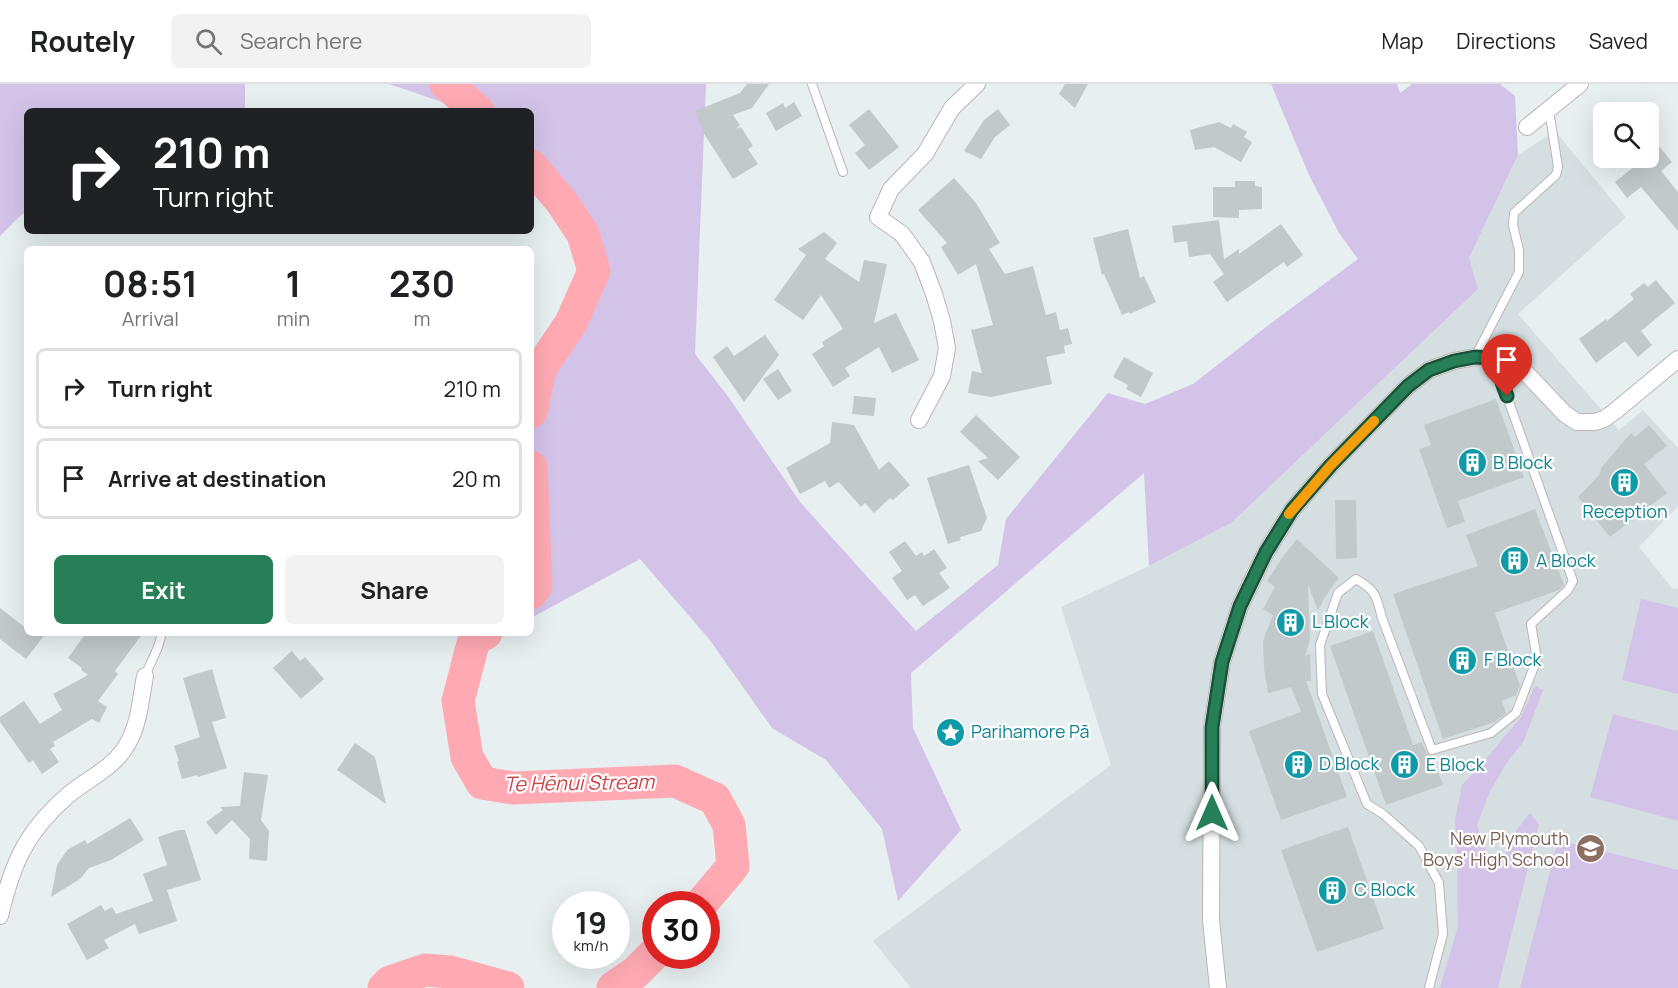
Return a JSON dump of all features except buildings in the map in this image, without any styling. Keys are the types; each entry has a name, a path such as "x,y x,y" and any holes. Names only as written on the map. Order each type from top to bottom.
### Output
{"street":[{"path":"919,420 942,376 947,348 942,321 922,262 903,234 878,217 891,189 925,154 952,108 977,84"},
{"path":"1527,127 1580,84"},
{"path":"1218,988 1211,920 1212,727 1222,662 1240,606 1266,552 1292,510 1331,465 1408,386 1429,370 1454,361 1475,357 1493,358 1527,374 1565,414 1577,422 1595,422 1614,412 1678,359"},
{"path":"0,916 8,882 27,840 66,796 101,773 128,743 135,723 145,676"}],"lane":[{"path":"812,84 843,172"},
{"path":"1475,357 1519,272 1519,250 1513,225 1514,213 1556,175 1558,167 1548,110"},
{"path":"1429,988 1443,934 1439,883 1419,846 1383,814 1367,804 1322,694 1320,645 1338,593 1356,579 1371,588 1377,598 1432,750 1491,733 1516,713 1537,659 1531,624 1568,590 1573,581 1500,377 1503,362"},
{"path":"145,676 161,636"}],"shaded area":[{"path":"0,84 245,84 245,108 24,108 24,213 0,236"},
{"path":"389,84 706,84 695,354 727,395 800,502 916,631 998,565 1006,519 1108,393 1145,404 1193,384 1358,259 1339,233 1309,175 1271,84 1397,84 1400,93 1412,84 1500,84 1515,96 1518,155 1469,258 1478,289 1231,523 1149,566 1144,473 911,673 913,728 961,830 898,901 882,829 826,760 772,728 709,639 640,559 534,616 534,350 574,299 581,268 558,217 534,193 534,108 450,108 445,103"},
{"path":"1555,131 1626,217 1518,314 1619,430 1643,410 1678,448 1678,506 1639,547 1672,588 1678,589 1678,988 911,988 873,941 1111,765 1061,607 1149,566 1231,523 1469,258 1518,155"},
{"path":"1641,599 1678,608 1678,694 1622,680"},
{"path":"1535,686 1543,690 1524,741 1508,761 1490,791 1477,825 1488,857 1503,858 1515,832 1530,813 1539,824 1498,988 1440,988 1458,926 1455,820 1462,785 1521,717"},
{"path":"1613,714 1678,731 1678,821 1590,797"},
{"path":"1558,840 1678,870 1678,988 1520,988"}],"waterway":[{"name":"Te Hēnui Stream","path":"446,84 474,108"},
{"name":"Te Hēnui Stream","path":"534,170 561,201 583,234 594,271 571,323 540,369 534,398"},
{"name":"Te Hēnui Stream","path":"534,538 536,586 534,589"},
{"name":"Te Hēnui Stream","path":"481,636 474,640 458,701 467,757 482,783 513,788 675,781 715,799 729,825 733,866 712,891"},
{"name":"Te Hēnui Stream","path":"613,988 642,966"},
{"name":"Te Hēnui Stream","path":"384,988 390,982 425,970 450,972 508,988"}],"slow traffic":[{"path":"1289,514 1331,465 1374,421"}],"place":[{"name":"B Block","path":"1472,463"},
{"name":"Reception","path":"1625,483"},
{"name":"A Block","path":"1515,561"},
{"name":"L Block","path":"1291,622"},
{"name":"F Block","path":"1463,660"},
{"name":"Parihamore Pā","path":"950,732"},
{"name":"D Block","path":"1298,764"},
{"name":"E Block","path":"1405,765"},
{"name":"New Plymouth Boys' High School","path":"1590,849"},
{"name":"C Block","path":"1333,890"}],"route":[{"path":"1212,813 1212,727 1222,662 1240,606 1266,552 1292,510 1331,465 1408,386 1429,370 1454,361 1475,357 1493,358 1503,362 1500,377 1507,396"}]}
